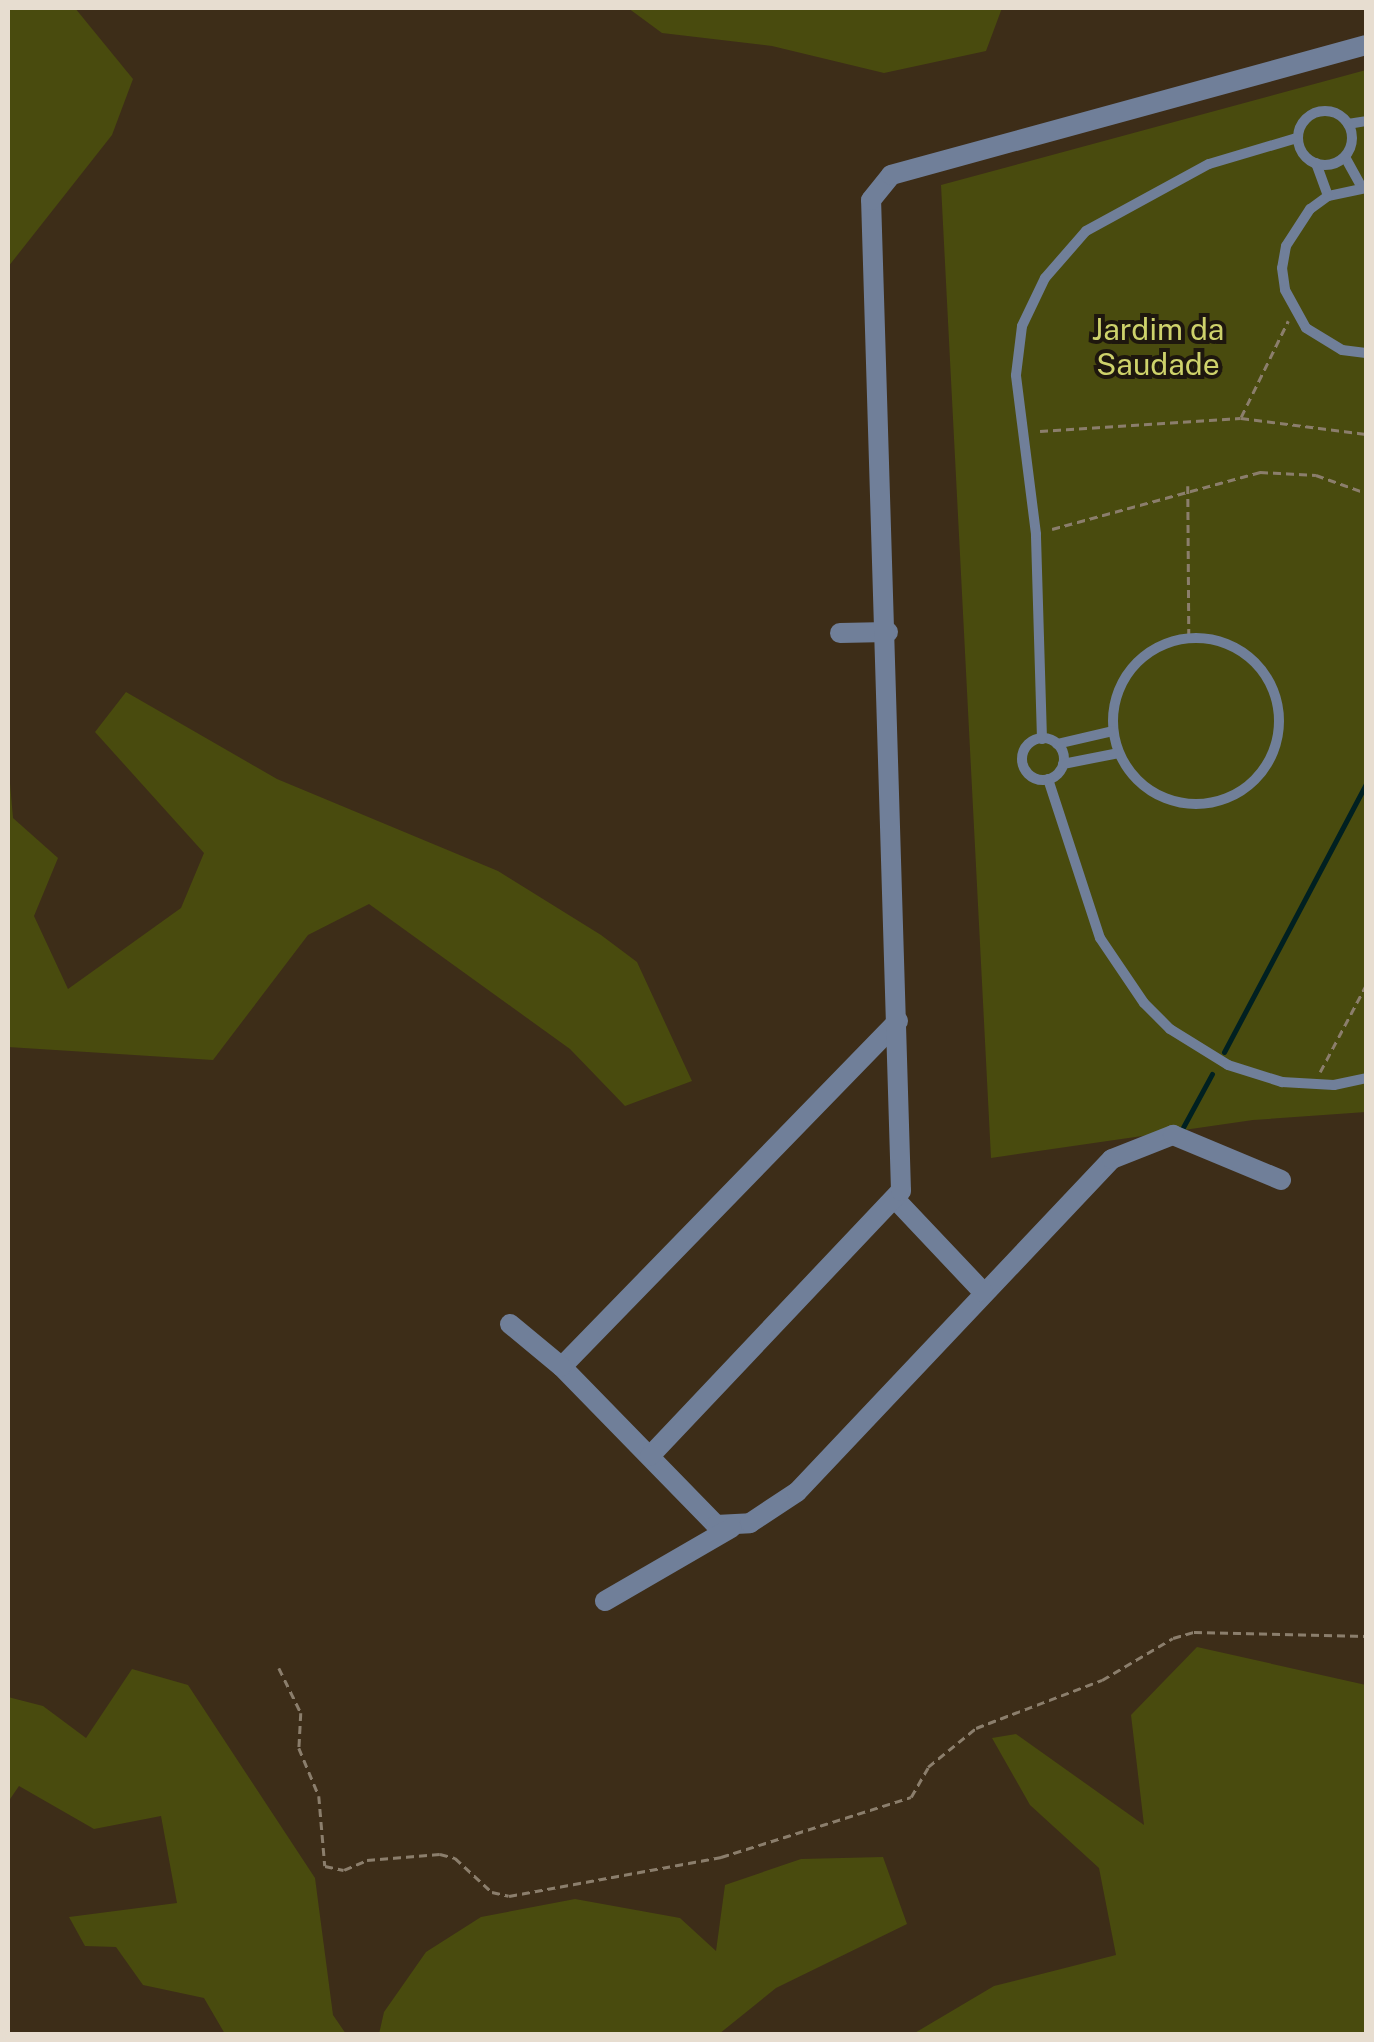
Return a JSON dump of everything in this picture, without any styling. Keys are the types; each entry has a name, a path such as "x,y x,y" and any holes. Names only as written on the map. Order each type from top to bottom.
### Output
{"street":[{"path":"650,1456 897,1200 902,1177 888,632 869,220 879,185 912,169 1366,45"},
{"path":"840,633 888,632"},
{"path":"562,1366 898,1022"},
{"path":"605,1601 796,1492 1112,1159 1145,1142 1173,1135 1281,1180"},
{"path":"897,1200 983,1292"},
{"path":"510,1324 562,1366 704,1516 732,1528"}],"lane":[{"path":"1328,196 1316,163 1302,154 1297,138 1303,122 1318,112 1335,113 1348,124 1353,140 1345,157"},
{"path":"1348,124 1366,121"},
{"path":"1042,738 1036,534 1022,433 1016,346 1032,302 1064,253 1086,231 1166,184 1297,138"},
{"path":"1316,163 1345,157"},
{"path":"1345,157 1364,188 1328,196 1310,208 1286,246 1282,268 1293,310 1322,342 1366,354"},
{"path":"1189,638 1234,647 1267,677 1280,721 1267,764 1234,795 1190,804 1147,788 1119,753 1113,731 1116,698 1131,668 1168,643 1189,638"},
{"path":"1048,779 1032,776 1023,762 1027,746 1042,738 1057,744 1113,731"},
{"path":"1057,744 1063,764"},
{"path":"1048,779 1063,764 1119,753"},
{"path":"1048,779 1100,938 1144,1003 1228,1065 1312,1086 1366,1078"}],"path":[{"path":"1241,418 1293,310"},
{"path":"1022,433 1241,418 1366,434"},
{"path":"1036,534 1188,486 1289,471 1366,494"},
{"path":"1188,486 1189,638"},
{"path":"1312,1086 1366,985"},
{"path":"279,1668 300,1713 300,1757 319,1796 325,1866 344,1870 367,1860 440,1854 455,1858 492,1892 509,1896 721,1857 911,1797 928,1767 976,1728 1102,1680 1173,1638 1194,1632 1366,1636"}],"green space":[{"path":"8,8 75,8 133,79 112,135 8,267"},
{"path":"628,8 1002,8 986,51 884,73 772,46 662,33"},
{"name":"Jardim da Saudade","path":"1366,70 1366,1112 1253,1120 991,1158 941,185"},
{"path":"126,692 277,779 498,871 601,935 637,962 692,1081 625,1106 570,1049 369,904 308,935 213,1060 8,1047 8,760 13,818 58,858 34,916 68,989 181,908 204,853 95,732"},
{"path":"1197,1647 1366,1685 1366,2034 913,2034 994,1986 1116,1955 1099,1868 1030,1805 992,1738 1016,1734 1144,1825 1131,1715"},
{"path":"132,1669 188,1685 315,1878 333,2015 346,2034 225,2034 204,1998 143,1985 116,1947 85,1946 69,1917 177,1903 161,1816 94,1829 19,1786 8,1802 8,1697 43,1706 86,1738"},
{"path":"883,1857 907,1924 776,1988 719,2034 379,2034 384,2012 426,1952 481,1917 575,1899 680,1918 716,1951 725,1885 801,1859"}],"waterway":[{"path":"1224,1052 1366,784"},
{"path":"1181,1131 1212,1074"}]}
